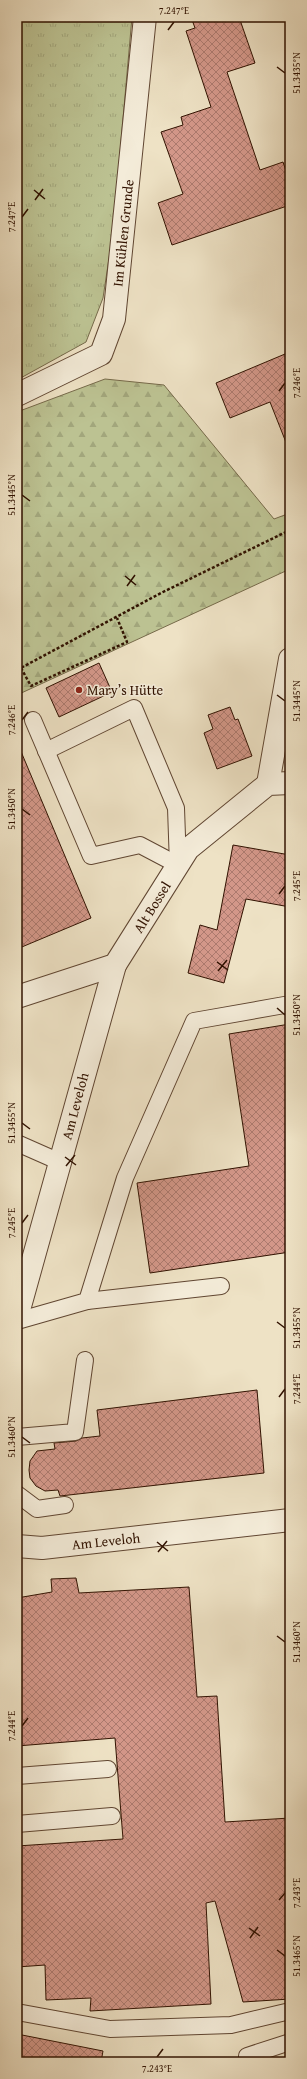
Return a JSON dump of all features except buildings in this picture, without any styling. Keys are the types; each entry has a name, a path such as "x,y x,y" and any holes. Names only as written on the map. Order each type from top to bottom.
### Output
{"street":[{"name":"Im Kühlen Grunde","path":"17,395 101,354 114,319 145,17"},
{"path":"290,659 268,784 290,783"},
{"name":"Alt Bossel","path":"115,965 188,849 268,784"},
{"path":"17,997 115,965"},
{"name":"Am Leveloh","path":"17,1317 115,965"},
{"name":"Am Leveloh","path":"17,1546 42,1548 290,1520"}],"lane":[{"path":"33,720 90,856 140,845 178,865 176,808 134,708 46,751"},
{"path":"87,1301 125,1178 194,1021 290,1004"},
{"path":"17,1143 60,1162"},
{"path":"17,1320 87,1301 221,1286"},
{"path":"17,1437 75,1432 85,1360"},
{"path":"17,1494 37,1509 66,1505"},
{"path":"17,1776 108,1769"},
{"path":"17,1824 112,1816"},
{"path":"17,2012 110,2029 230,2025 290,2012"},
{"path":"248,2062 246,2056 290,2042"}],"path":[{"path":"17,670 117,618 161,593 290,530"},
{"path":"21,668 31,686 127,642 117,618"}],"green space":[{"path":"17,17 132,17 113,232 103,298 86,342 17,380"},
{"path":"105,379 164,385 274,519 290,513 290,569 17,695 17,412"}],"place":[{"name":"Mary’s Hütte","path":"79,690"}]}
